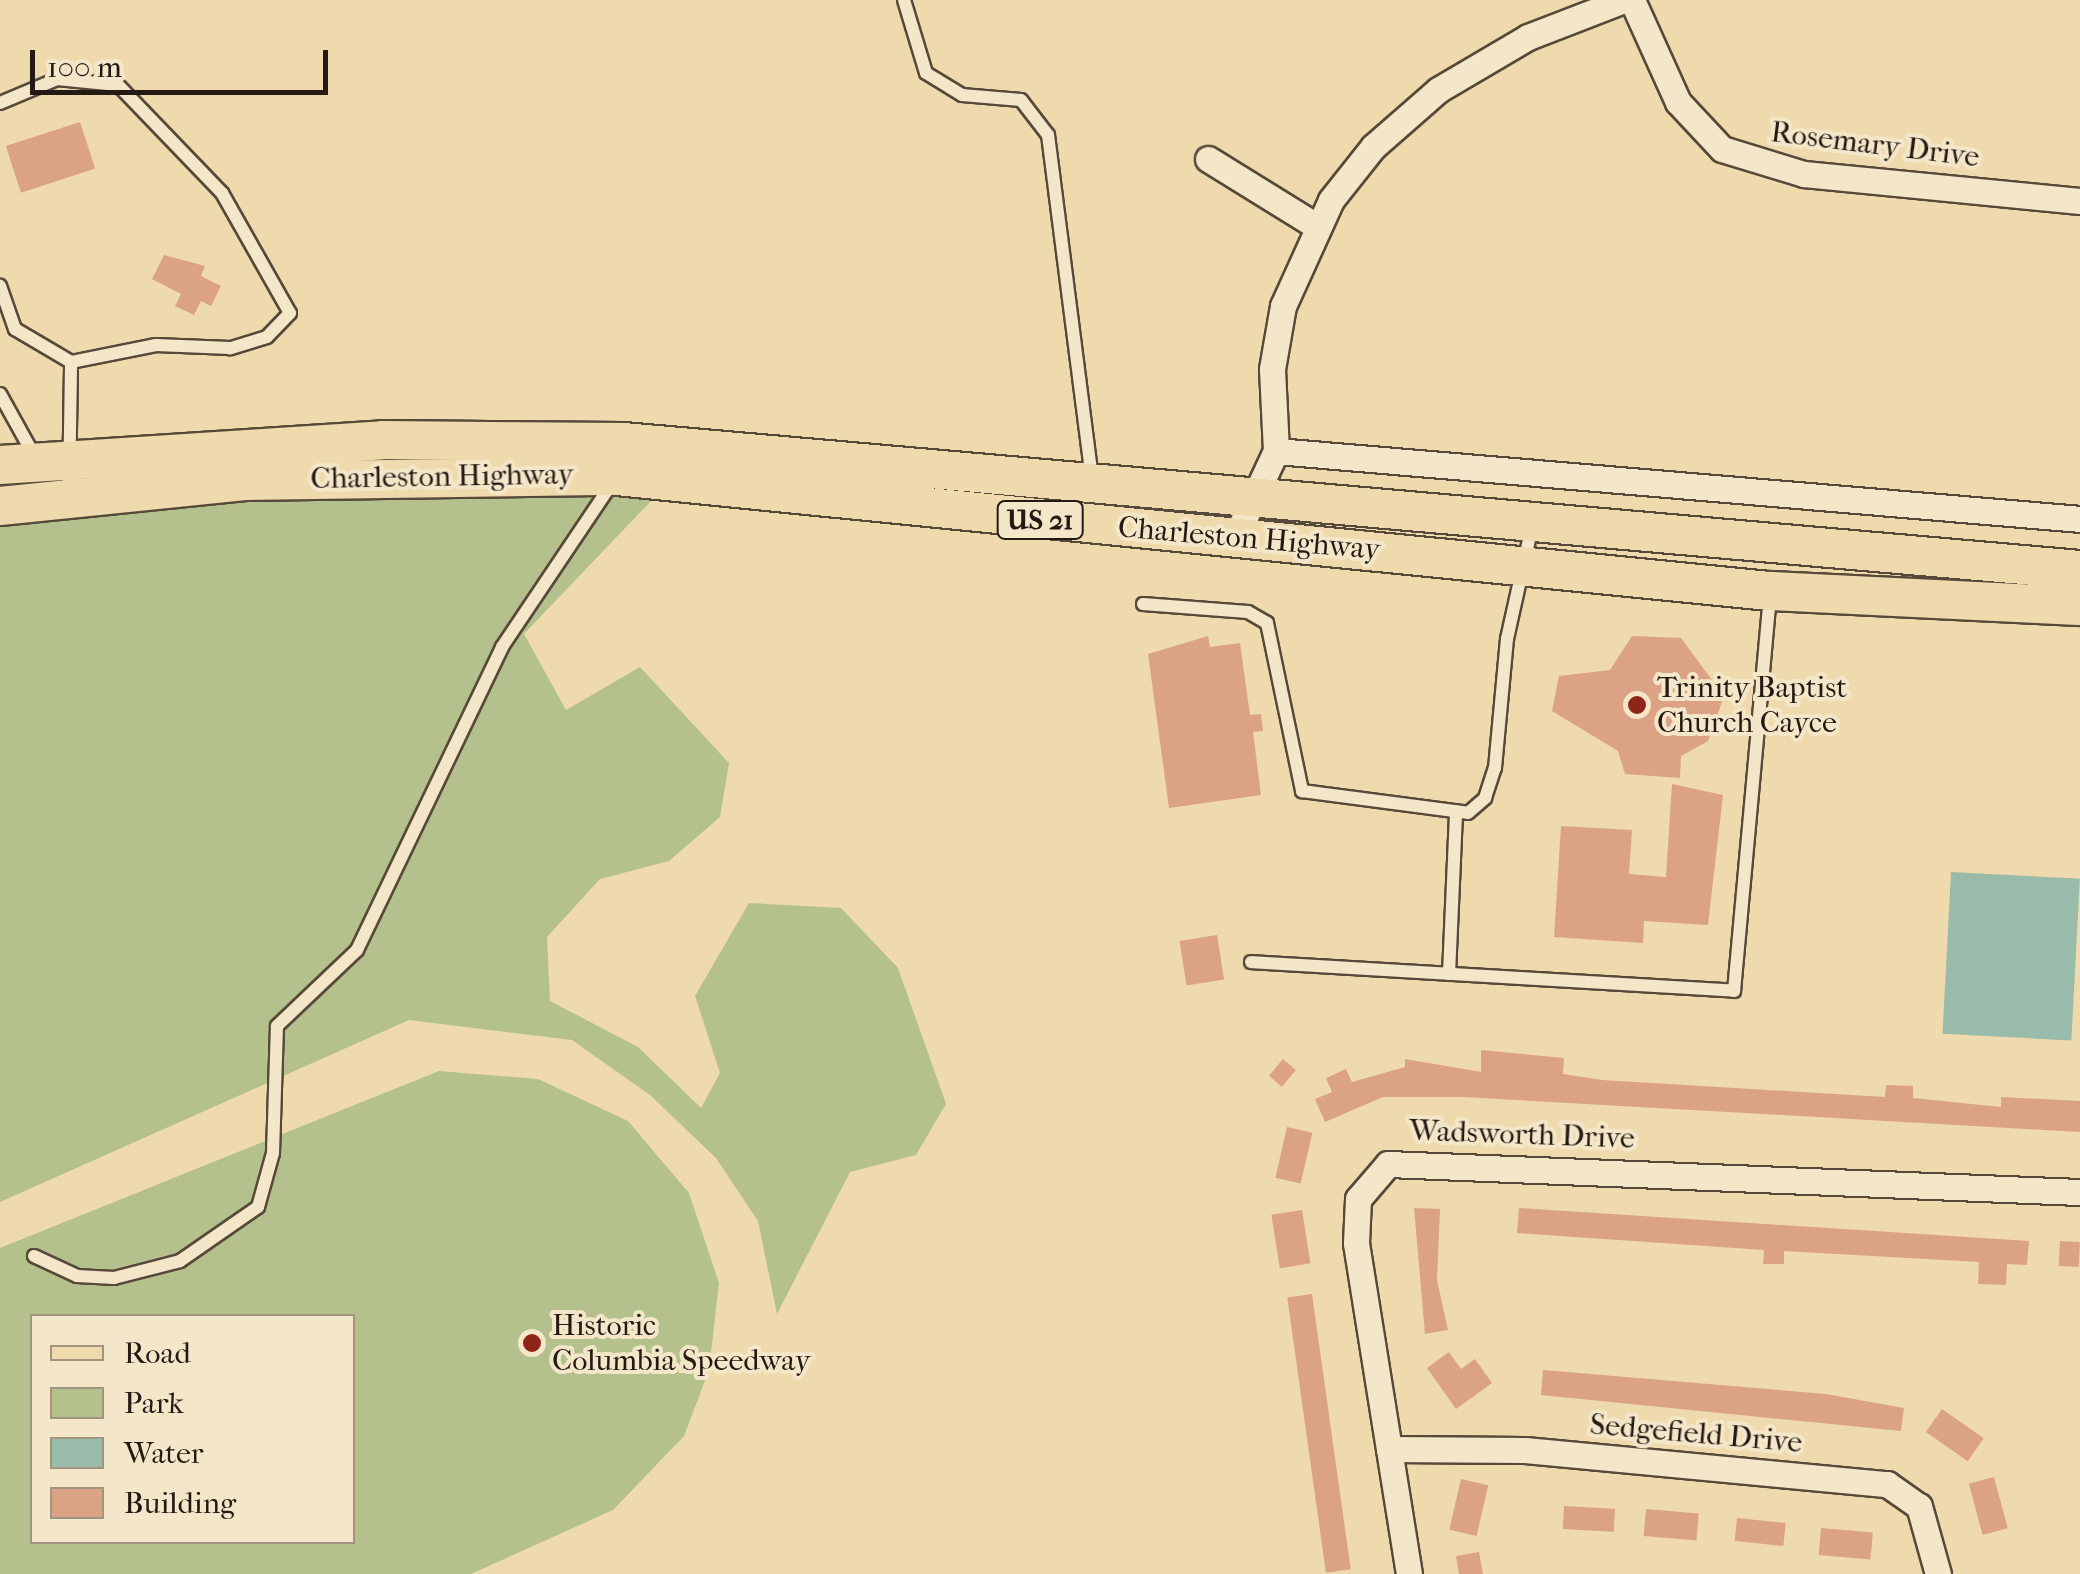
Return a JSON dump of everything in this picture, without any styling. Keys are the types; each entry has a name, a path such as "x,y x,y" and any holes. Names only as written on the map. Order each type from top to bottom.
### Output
{"main road":[{"name":"Charleston Highway","path":"620,459 1094,526 1526,563 1770,591 2080,606"},
{"name":"Charleston Highway","path":"0,464 59,478 378,475 620,459 1256,496 1533,524 2080,570"},
{"name":"Charleston Highway","path":"0,506 59,478"}],"street":[{"path":"1235,538 1276,450 1275,348 1315,225 1404,117 1561,11 1624,0"},
{"name":"Rosemary Drive","path":"1632,0 1690,120 1735,155 1804,174 2080,202"},
{"path":"1208,159 1315,225"},
{"path":"1276,450 2080,519"},
{"name":"Wadsworth Drive","path":"1408,1574 1356,1243 1358,1199 1388,1164 2080,1192"},
{"name":"Sedgefield Drive","path":"1390,1450 1525,1450 1888,1484 1919,1506 1938,1574"}],"lane":[{"path":"904,0 926,73 962,95 1021,100 1048,135 1094,526"},
{"path":"0,103 57,79 118,85 222,193 290,314 268,337 230,348 156,345 71,362 14,330 0,286"},
{"path":"59,478 71,362"},
{"path":"0,394 59,478"},
{"path":"34,1256 77,1276 114,1278 180,1262 258,1208 272,1152 277,1026 357,950 502,647 620,459"},
{"path":"1143,604 1248,612 1267,622 1302,791 1456,811 1485,798 1495,768 1507,639 1533,524"},
{"path":"1251,962 1734,990 1770,591"},
{"path":"1449,974 1456,811"}],"green space":[{"path":"671,480 524,634 566,710 640,667 729,763 720,817 669,861 600,879 547,937 550,1001 638,1047 701,1108 720,1073 695,996 749,903 841,908 898,968 946,1104 916,1155 850,1172 777,1314 758,1221 716,1158 650,1095 572,1040 409,1020 0,1202 0,506"},
{"name":"Historic Columbia Speedway","path":"439,1071 538,1079 628,1121 689,1193 719,1283 709,1370 684,1436 613,1510 471,1574 0,1574 0,1248"}],"water":[{"path":"1951,872 2080,879 2071,1041 1943,1034"}],"building":[{"path":"80,122 95,169 21,193 6,146"},
{"path":"164,255 205,266 201,276 221,286 211,306 201,301 194,315 175,306 181,294 152,279"},
{"path":"1208,636 1210,647 1240,643 1250,715 1261,714 1263,731 1253,732 1261,795 1169,808 1148,654"},
{"name":"Trinity Baptist Church Cayce","path":"1632,636 1681,638 1712,680 1711,698 1723,699 1708,741 1681,756 1680,778 1625,774 1618,751 1552,711 1559,676 1610,670"},
{"path":"1672,784 1723,795 1708,925 1644,921 1643,943 1554,937 1561,826 1632,830 1629,874 1666,877"},
{"path":"1217,935 1224,979 1187,985 1179,941"},
{"path":"1481,1050 1564,1058 1563,1074 1602,1080 1885,1097 1886,1085 1913,1086 1913,1098 2001,1107 2001,1097 2080,1101 2080,1132 1463,1097 1383,1097 1325,1122 1315,1099 1332,1092 1326,1078 1346,1069 1352,1082 1405,1067 1405,1059 1481,1072"},
{"path":"1283,1059 1296,1070 1282,1087 1269,1076"},
{"path":"1287,1127 1312,1133 1301,1184 1275,1178"},
{"path":"1414,1208 1440,1209 1437,1280 1448,1330 1425,1334"},
{"path":"1519,1208 2029,1241 2027,1265 2007,1264 2006,1285 1978,1284 1979,1262 1784,1251 1784,1264 1763,1264 1764,1250 1517,1233"},
{"path":"1302,1210 1310,1263 1280,1268 1271,1215"},
{"path":"2060,1241 2080,1242 2079,1267 2059,1266"},
{"path":"1312,1294 1351,1569 1326,1573 1287,1297"},
{"path":"1449,1352 1461,1369 1475,1359 1492,1383 1456,1409 1427,1368"},
{"path":"1543,1370 1826,1394 1904,1408 1901,1431 1541,1395"},
{"path":"1942,1409 1984,1438 1968,1461 1926,1432"},
{"path":"1994,1477 2008,1528 1983,1535 1969,1484"},
{"path":"1461,1479 1488,1485 1477,1536 1449,1530"},
{"path":"1564,1506 1615,1509 1614,1532 1563,1529"},
{"path":"1646,1509 1699,1514 1696,1541 1644,1536"},
{"path":"1737,1518 1786,1523 1783,1546 1735,1541"},
{"path":"1821,1528 1873,1533 1870,1559 1819,1555"},
{"path":"1479,1552 1483,1574 1459,1574 1456,1556"}],"place":[{"name":"Trinity Baptist Church Cayce","path":"1637,705"},
{"name":"Historic Columbia Speedway","path":"532,1343"}]}
